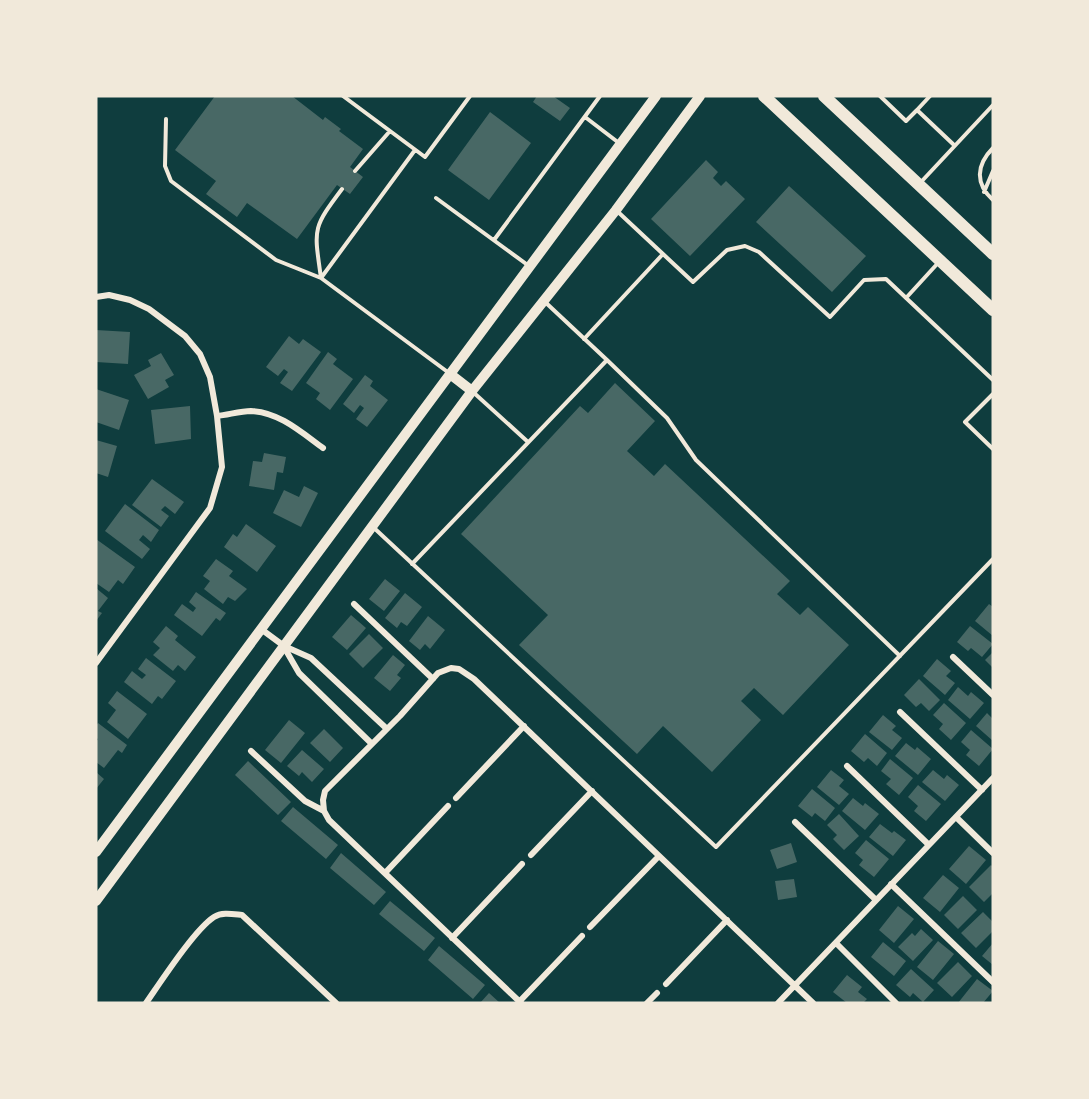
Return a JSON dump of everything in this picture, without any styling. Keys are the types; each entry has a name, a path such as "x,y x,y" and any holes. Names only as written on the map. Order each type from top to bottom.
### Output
{"main road":[{"path":"96,852 656,96"},
{"path":"96,901 472,391 616,210 700,96"},
{"path":"764,96 992,309"},
{"path":"824,96 993,254"},
{"path":"450,374 472,391"}],"street":[{"path":"96,297 109,295 130,300 149,309 184,336 200,354 210,377 222,467 210,508 96,663"},
{"path":"217,416 251,411 270,415 287,422 323,448"},
{"path":"354,604 433,679"},
{"path":"261,629 284,646 311,658 387,729"},
{"path":"284,646 299,673 372,744"},
{"path":"953,657 993,695"},
{"path":"582,936 520,1002 329,820 324,811 325,791 444,670 459,669 474,679 813,1003"},
{"path":"900,712 982,790"},
{"path":"456,798 524,726"},
{"path":"251,751 305,801 324,811"},
{"path":"847,766 929,845"},
{"path":"777,1003 993,778"},
{"path":"531,855 592,791"},
{"path":"385,873 448,806"},
{"path":"956,817 993,853"},
{"path":"795,822 876,900"},
{"path":"590,927 659,855"},
{"path":"452,938 522,864"},
{"path":"891,884 993,982"},
{"path":"146,1003 200,931 214,917 227,913 242,915 336,1003"},
{"path":"666,984 727,920"},
{"path":"837,943 896,1003"},
{"path":"647,1003 657,993"}],"lane":[{"path":"343,96 425,157 470,96"},
{"path":"494,240 600,96"},
{"path":"880,96 906,121 930,96"},
{"path":"919,185 993,105"},
{"path":"917,110 954,145"},
{"path":"585,117 620,144"},
{"path":"166,119 165,166 171,181 276,260 321,278 450,374"},
{"path":"355,171 390,131"},
{"path":"993,147 982,164 979,177 984,192 993,200"},
{"path":"321,278 415,150"},
{"path":"984,192 993,171"},
{"path":"321,278 315,237 318,224 342,189"},
{"path":"436,198 529,266"},
{"path":"616,210 693,282 727,250 745,246 759,252 830,317 864,280 886,279 993,380"},
{"path":"584,339 663,254"},
{"path":"906,298 940,260"},
{"path":"544,301 667,418 696,460 900,657"},
{"path":"412,564 606,360"},
{"path":"472,391 528,442"},
{"path":"993,394 965,422 993,449"},
{"path":"373,527 716,847 993,559"}],"building":[{"path":"215,96 292,96 323,120 325,117 363,149 350,167 363,177 350,194 337,185 297,239 247,203 237,217 206,194 216,181 175,150"},
{"path":"537,96 553,96 570,108 560,121 533,102"},
{"path":"490,112 531,143 489,200 448,170"},
{"path":"706,160 718,172 713,178 721,186 726,181 745,199 690,256 651,219"},
{"path":"789,186 866,256 832,292 756,222"},
{"path":"96,330 130,332 128,364 96,362"},
{"path":"289,336 299,344 303,339 321,352 292,391 280,383 288,372 284,369 278,376 266,367"},
{"path":"328,352 337,359 333,364 353,379 330,410 316,399 320,393 306,383"},
{"path":"161,353 174,375 165,380 169,387 148,399 134,375 151,366 148,360"},
{"path":"365,375 373,381 370,386 388,400 367,427 356,419 364,408 360,405 354,413 343,404"},
{"path":"615,383 655,421 627,451 654,476 665,464 790,581 777,594 800,615 808,607 849,645 783,715 754,688 741,701 761,720 712,772 663,726 637,754 519,645 548,615 461,534 580,406 588,413"},
{"path":"96,389 129,400 119,430 96,422"},
{"path":"190,406 191,439 155,444 151,410"},
{"path":"96,440 117,446 108,477 96,473"},
{"path":"264,453 286,457 283,473 277,472 274,490 249,486 253,461 262,462"},
{"path":"152,479 184,502 175,514 165,506 161,510 169,516 161,527 132,505"},
{"path":"304,486 318,493 301,527 273,513 284,490 299,497"},
{"path":"125,504 159,530 151,542 143,535 139,540 150,549 142,559 105,531"},
{"path":"246,524 276,546 257,572 224,547 233,534 237,537"},
{"path":"96,539 135,567 123,584 118,580 109,592 96,583"},
{"path":"216,559 233,571 229,576 247,589 235,601 228,597 223,604 204,589 210,581 203,576"},
{"path":"385,579 400,591 384,611 369,599"},
{"path":"96,588 108,598 98,611 102,613 96,621"},
{"path":"196,592 226,613 220,621 216,618 202,636 174,615 182,604 193,612 196,608 189,602"},
{"path":"405,593 422,607 407,626 401,622 397,628 385,618"},
{"path":"989,604 993,607 993,636 975,621"},
{"path":"351,615 366,628 347,650 332,637"},
{"path":"428,616 445,630 430,649 425,644 420,650 409,641"},
{"path":"166,626 178,636 175,640 196,657 185,671 178,665 173,671 153,655 160,648 153,642"},
{"path":"970,626 993,644 982,657 971,648 968,651 957,642"},
{"path":"369,634 383,648 363,668 349,654"},
{"path":"993,652 993,668 985,660"},
{"path":"393,655 405,665 397,675 401,678 390,691 374,678"},
{"path":"146,658 176,681 162,699 158,696 152,704 124,682 132,671 142,679 146,675 138,669"},
{"path":"937,659 951,671 946,676 955,683 945,695 923,676"},
{"path":"919,679 940,700 929,711 921,703 916,707 904,695"},
{"path":"958,687 968,696 971,692 984,703 970,719 948,700"},
{"path":"117,691 147,714 128,739 107,722 116,710 108,703"},
{"path":"944,703 966,723 951,740 939,729 943,724 933,715"},
{"path":"987,713 993,719 993,741 976,726"},
{"path":"883,715 896,726 892,730 902,738 892,750 869,732"},
{"path":"289,720 305,733 281,763 265,750"},
{"path":"98,723 127,745 122,753 118,750 104,768 96,762 98,739 96,738 96,726"},
{"path":"324,729 343,748 330,762 310,743"},
{"path":"971,730 993,749 979,766 966,755 970,750 961,742"},
{"path":"865,734 887,753 877,766 868,758 864,762 851,751"},
{"path":"906,743 915,750 917,747 931,759 918,775 895,756"},
{"path":"302,750 324,769 312,782 302,772 299,776 287,766"},
{"path":"890,759 913,778 899,795 886,784 891,779 881,771"},
{"path":"248,761 291,802 278,815 235,775"},
{"path":"831,770 844,780 839,786 849,794 839,805 817,787"},
{"path":"933,770 944,779 947,775 959,785 945,801 922,782"},
{"path":"96,772 104,779 96,789"},
{"path":"918,785 941,804 926,821 914,811 918,806 908,797"},
{"path":"812,789 835,808 825,821 815,813 812,817 798,806"},
{"path":"853,798 863,806 865,803 879,814 865,830 842,811"},
{"path":"293,807 338,845 326,859 281,821"},
{"path":"839,814 859,836 844,850 833,839 837,835 827,825"},
{"path":"880,824 906,840 893,856 869,837"},
{"path":"866,840 889,859 874,877 859,865 863,860 855,853"},
{"path":"791,843 797,862 777,869 770,850"},
{"path":"969,846 986,860 966,884 949,869"},
{"path":"341,853 386,892 374,905 330,868"},
{"path":"991,865 993,867 993,893 984,902 969,887"},
{"path":"943,875 959,888 940,912 923,898"},
{"path":"794,879 797,897 778,900 775,881"},
{"path":"963,896 977,910 958,929 944,915"},
{"path":"390,901 435,938 424,951 379,914"},
{"path":"898,906 914,919 894,943 879,930"},
{"path":"983,912 993,922 993,931 976,948 961,933"},
{"path":"921,929 933,940 913,961 898,947 912,933 915,936"},
{"path":"938,941 954,954 933,980 917,967"},
{"path":"883,942 906,961 894,976 871,957"},
{"path":"993,943 993,965 982,956"},
{"path":"439,946 485,985 473,999 428,960"},
{"path":"958,962 972,976 952,997 937,983"},
{"path":"911,969 934,990 923,1002 913,993 910,997 896,985"},
{"path":"847,975 862,987 858,992 867,999 863,1003 847,1003 833,992"},
{"path":"977,979 993,991 983,1003 958,1003"},
{"path":"489,993 500,1003 480,1003"}]}
